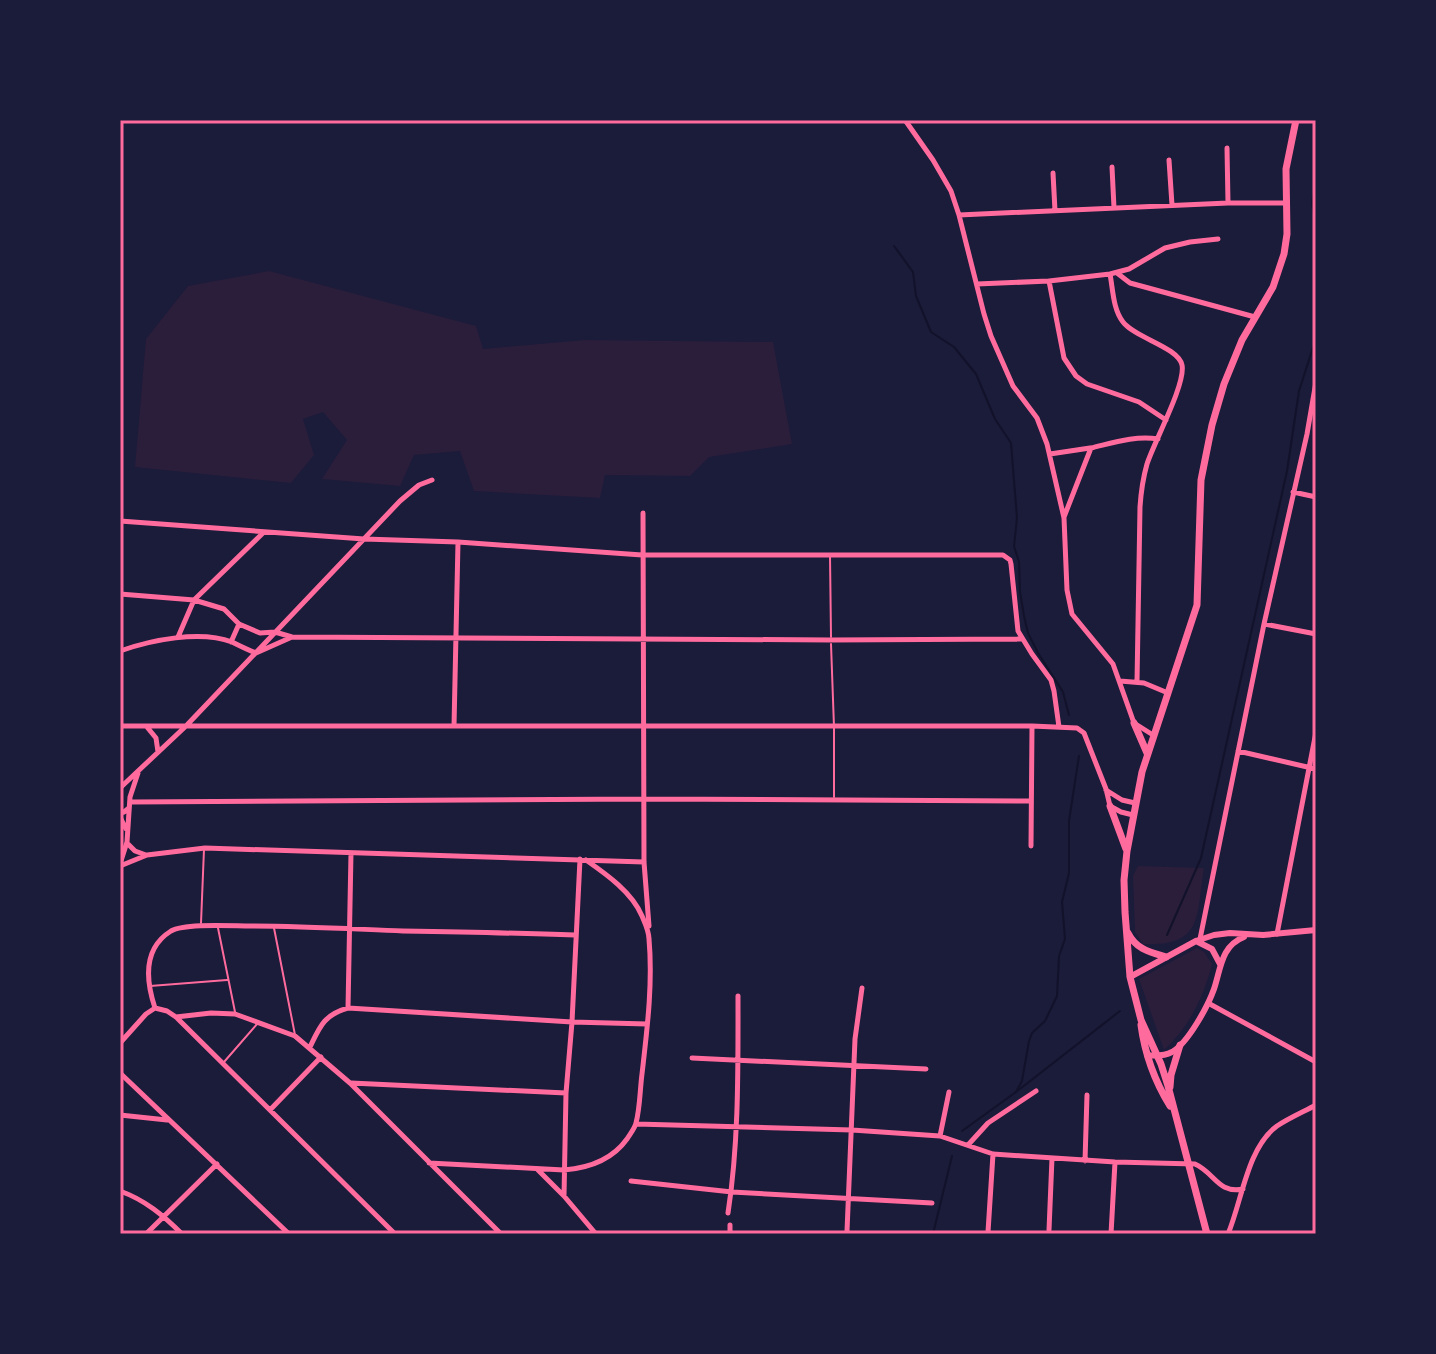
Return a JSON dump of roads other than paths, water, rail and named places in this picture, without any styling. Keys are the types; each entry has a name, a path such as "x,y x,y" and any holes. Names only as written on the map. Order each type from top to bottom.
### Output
{"main road":[{"path":"1174,1112 1159,1089 1150,1067 1130,977 1125,927 1127,851 1147,753 1197,605 1201,480 1212,425 1242,340 1273,287 1284,254 1287,234 1286,169 1296,120"},
{"path":"1134,723 1147,753"},
{"path":"1110,806 1127,851"},
{"path":"1125,927 1138,947 1166,957"},
{"path":"1141,1020 1158,1056 1170,1093 1207,1234"},
{"path":"1170,1093 1171,1075 1180,1045"}],"street":[{"path":"905,120 943,176 959,215 991,336 1013,386 1037,418 1050,454 1064,518 1070,609 1075,620 1108,655 1134,723 1153,735"},
{"path":"1227,148 1228,203"},
{"path":"1169,160 1172,205"},
{"path":"1112,167 1114,208"},
{"path":"1053,173 1055,211"},
{"path":"959,215 1287,203"},
{"path":"977,284 1114,274 1165,248 1218,239"},
{"path":"1114,274 1130,283 1256,318"},
{"path":"1114,274 1116,308 1124,323 1177,356 1183,366 1182,377 1147,463 1140,507 1137,682"},
{"path":"1049,281 1064,358 1076,376 1087,384 1139,402 1166,420"},
{"path":"1198,940 1316,382"},
{"path":"1050,454 1149,437 1158,439"},
{"path":"1064,518 1091,448"},
{"path":"130,802 126,792 120,789 186,726 400,501 419,485 432,480"},
{"path":"1293,492 1316,497"},
{"path":"429,1163 578,1169 604,1160 626,1140 636,1124 650,969 644,862 643,513"},
{"path":"120,521 642,555 995,554 1007,557 1011,564 1016,621 1021,639 1051,680 1059,727"},
{"path":"178,637 194,600 264,532"},
{"path":"454,726 458,542"},
{"path":"120,594 194,600 224,609 239,624 260,633 275,632 292,637 1021,639"},
{"path":"231,642 239,624"},
{"path":"1264,624 1316,634"},
{"path":"120,651 149,641 178,637 231,642 256,653 292,637"},
{"path":"1120,681 1137,682 1168,693"},
{"path":"120,726 1077,728 1082,731 1110,806 1133,815"},
{"path":"147,726 156,738 158,752"},
{"path":"1031,846 1032,726"},
{"path":"1277,934 1316,732"},
{"path":"1238,751 1316,769"},
{"path":"120,865 127,842 130,802 138,772"},
{"path":"1106,789 1122,800 1135,803"},
{"path":"130,802 644,799 1030,801"},
{"path":"127,834 120,815 130,802"},
{"path":"127,842 135,851 147,855"},
{"path":"120,865 147,855 205,848 644,862"},
{"path":"348,1008 351,853"},
{"path":"564,1196 566,1093 582,859"},
{"path":"582,859 613,881 635,903 649,935"},
{"path":"155,1008 148,986 149,959 161,939 177,928 274,926 575,935"},
{"path":"1130,977 1198,940 1222,934 1248,936 1316,930"},
{"path":"1147,1055 1171,1053 1180,1045 1208,1003 1227,949 1232,943 1248,936"},
{"path":"1198,940 1212,949 1220,964"},
{"path":"847,1231 854,1066 862,988"},
{"path":"728,1213 735,1128 738,996"},
{"path":"1208,1003 1316,1062"},
{"path":"120,1043 155,1008 176,1017 395,1234"},
{"path":"310,1047 323,1022 336,1011 348,1008 647,1024"},
{"path":"176,1017 235,1014 295,1036 350,1083 501,1234"},
{"path":"270,1110 321,1057"},
{"path":"692,1058 926,1069"},
{"path":"120,1073 289,1234"},
{"path":"350,1083 566,1093"},
{"path":"968,1145 988,1123 1036,1091"},
{"path":"940,1136 949,1092"},
{"path":"1085,1161 1087,1095"},
{"path":"141,1117 153,1105"},
{"path":"1228,1234 1264,1138 1275,1127 1316,1105"},
{"path":"120,1115 169,1121"},
{"path":"636,1124 852,1130 940,1136 993,1154 1190,1164 1200,1166 1228,1189 1243,1189"},
{"path":"988,1232 993,1154"},
{"path":"1049,1230 1052,1158"},
{"path":"1111,1234 1115,1162"},
{"path":"146,1234 217,1164"},
{"path":"536,1169 596,1234"},
{"path":"1194,1176 1210,1174"},
{"path":"631,1181 732,1192 932,1203"},
{"path":"120,1191 141,1199 182,1234"},
{"path":"730,1225 730,1234"}],"lane":[{"path":"830,554 834,801"},
{"path":"200,926 205,848"},
{"path":"217,926 235,1014"},
{"path":"274,926 295,1036"},
{"path":"148,986 228,980"},
{"path":"223,1064 257,1023"}],"waterway":[{"path":"1316,186 1313,202 1316,218"},
{"path":"894,246 913,272 916,296 931,332 954,347 976,374 995,419 1011,443 1017,518 1014,546 1019,562 1024,616 1038,653 1063,692 1069,715"},
{"path":"1167,935 1201,858 1287,471 1299,391 1316,338"},
{"path":"1016,1092 1022,1081 1032,1033 1045,1021 1057,996 1059,956 1065,939 1062,902 1069,873 1069,821 1079,756"},
{"path":"962,1131 1120,1011"},
{"path":"933,1234 952,1156"}]}
